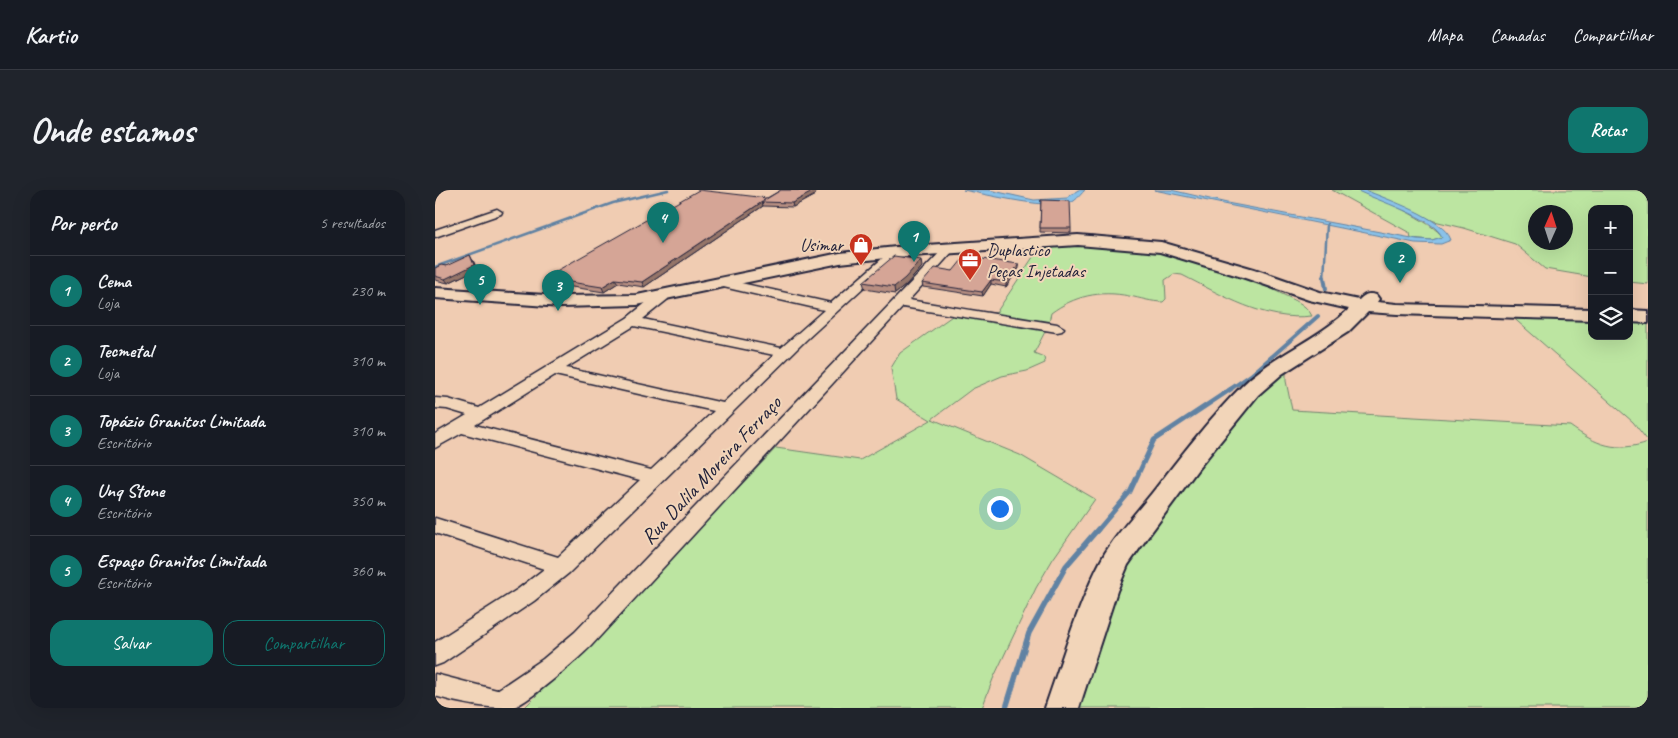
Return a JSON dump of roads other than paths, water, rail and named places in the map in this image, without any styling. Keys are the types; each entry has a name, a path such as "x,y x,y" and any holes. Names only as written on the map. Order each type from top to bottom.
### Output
{"main road":[{"path":"436,293 607,303 663,296 840,258 1057,240 1129,243 1161,247 1195,255 1308,294 1329,305 1344,325"},
{"path":"1308,294 1414,310 1588,315"},
{"path":"1062,708 1102,591 1116,560 1189,463 1256,385 1275,370 1344,325 1367,303 1481,303 1534,312"},
{"path":"1344,325 1377,316 1414,310"},
{"path":"1633,316 1648,317"}],"street":[{"path":"435,234 497,212"},
{"name":"Rua Dalila Moreira Ferraço","path":"497,705 551,667 583,639 949,249"},
{"name":"Rua Dalila Moreira Ferraço","path":"435,656 526,595 562,566 785,353 896,252"},
{"path":"723,283 834,308"},
{"path":"435,442 632,321 663,296"},
{"path":"899,302 1057,328"},
{"path":"632,321 785,353"},
{"path":"553,370 728,409"},
{"path":"435,403 448,404 483,414"},
{"path":"461,427 655,478"},
{"path":"435,525 562,566"},
{"path":"435,685 497,705"}],"water":[{"path":"963,190 989,190 1034,200 1067,198 1078,190 1085,190 1074,201 1065,204 1052,204 1020,201"},
{"path":"1154,190 1171,190 1227,203 1417,239 1432,240 1442,237 1437,230 1417,216 1356,190 1365,190 1426,217 1438,224 1451,240 1441,244 1415,243"}],"waterway":[{"path":"435,267 613,203 668,190"},
{"path":"1324,277 1327,224"},
{"path":"1324,277 1326,289"},
{"path":"1229,390 1251,375 1318,316"},
{"path":"1097,531 1130,492 1154,440 1231,389"},
{"path":"1006,708 1029,633 1066,566 1098,529"}],"place":[{"name":"Unq Stone","path":"663,243"},
{"name":"Cema","path":"914,262"},
{"name":"Usimar","path":"861,266"},
{"name":"Duplastico Peças Injetadas","path":"970,281"},
{"name":"Tecmetal","path":"1400,283"},
{"name":"Espaço Granitos Limitada","path":"480,305"},
{"name":"Topázio Granitos Limitada","path":"558,311"}]}
